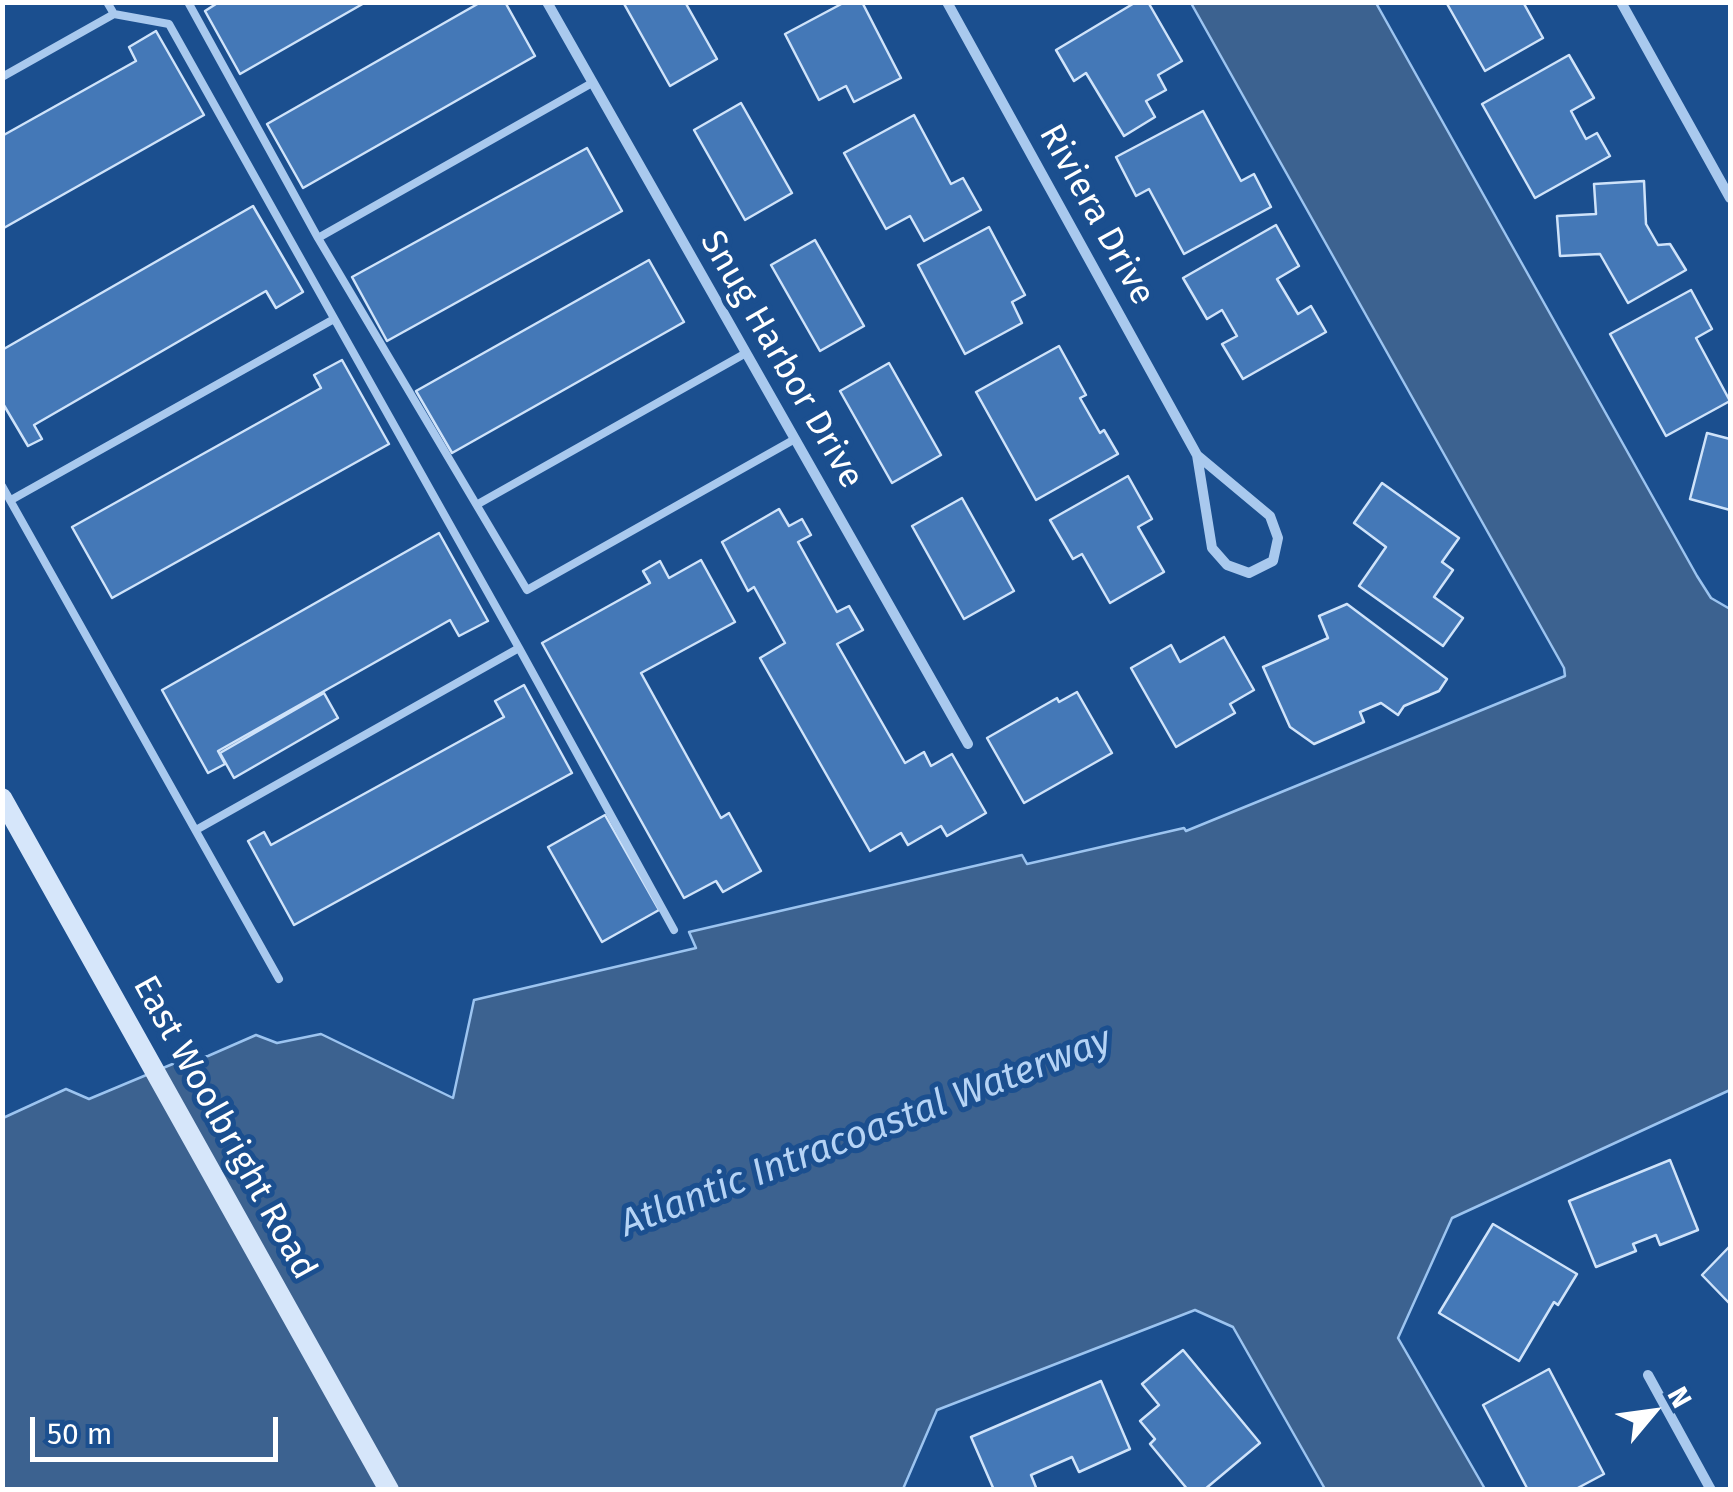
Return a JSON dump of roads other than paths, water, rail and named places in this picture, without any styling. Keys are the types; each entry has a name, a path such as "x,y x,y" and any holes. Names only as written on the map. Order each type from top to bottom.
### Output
{"main road":[{"name":"East Woolbright Road","path":"2,798 389,1490"}],"street":[{"name":"Snug Harbor Drive","path":"547,2 968,744"},
{"name":"Riviera Drive","path":"947,2 1197,455 1212,548 1226,565 1249,574 1273,560 1278,538 1270,516 1197,455"},
{"path":"1621,2 1730,198"},
{"path":"1648,1375 1711,1490"}],"lane":[{"path":"107,2 114,14"},
{"path":"188,2 318,238 527,590 795,439"},
{"path":"2,77 114,14 169,24 674,930"},
{"path":"318,238 592,83"},
{"path":"11,500 334,319"},
{"path":"478,504 746,353"},
{"path":"2,486 279,978"},
{"path":"196,830 519,648"}],"water":[{"name":"Atlantic Intracoastal Waterway","path":"1191,3 1376,3 1697,576 1711,598 1730,609 1730,1090 1452,1218 1398,1338 1485,1489 1325,1489 1233,1327 1195,1310 937,1410 903,1489 3,1490 3,1118 66,1089 89,1099 256,1035 277,1043 321,1034 453,1098 474,1000 696,948 689,932 1022,855 1027,864 1184,828 1186,831 1565,676 1564,668"}]}
